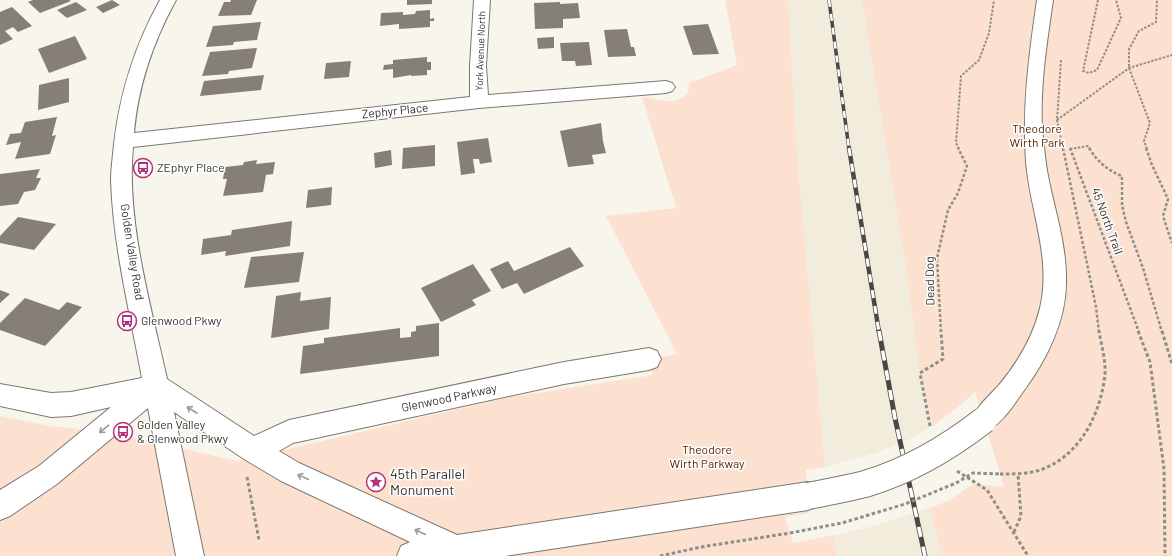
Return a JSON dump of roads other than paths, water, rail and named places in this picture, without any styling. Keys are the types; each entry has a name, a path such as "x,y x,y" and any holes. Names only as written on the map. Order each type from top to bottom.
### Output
{"street":[{"name":"Golden Valley Road","path":"168,0 154,23 143,52 128,104 121,178 124,215 190,556"},
{"name":"York Avenue North","path":"479,102 478,66 482,0"},
{"path":"411,556 450,552 808,496 874,481 926,459 962,438 984,420 1005,397 1037,350 1050,318 1055,288 1050,231 1036,165 1033,107 1037,58 1045,0"},
{"name":"Zephyr Place","path":"124,141 479,102 666,87"},
{"name":"Glenwood Parkway","path":"250,461 289,432 564,373 649,359"},
{"path":"156,386 250,461 290,472 450,552"},
{"path":"0,395 51,405 71,404 156,386"},
{"path":"0,506 48,474 156,386"}],"railway":[{"path":"829,0 849,149"},
{"path":"849,148 879,332"},
{"path":"879,331 895,418 925,556"}],"place":[{"name":"ZEphyr Place","path":"143,168"},
{"name":"Glenwood Pkwy","path":"127,321"},
{"name":"Golden Valley & Glenwood Pkwy","path":"123,432"},
{"name":"45th Parallel Monument","path":"376,482"}],"park label":[{"name":"Theodore Wirth Park","path":"1037,136"},
{"name":"Theodore Wirth Parkway","path":"707,457"}]}
